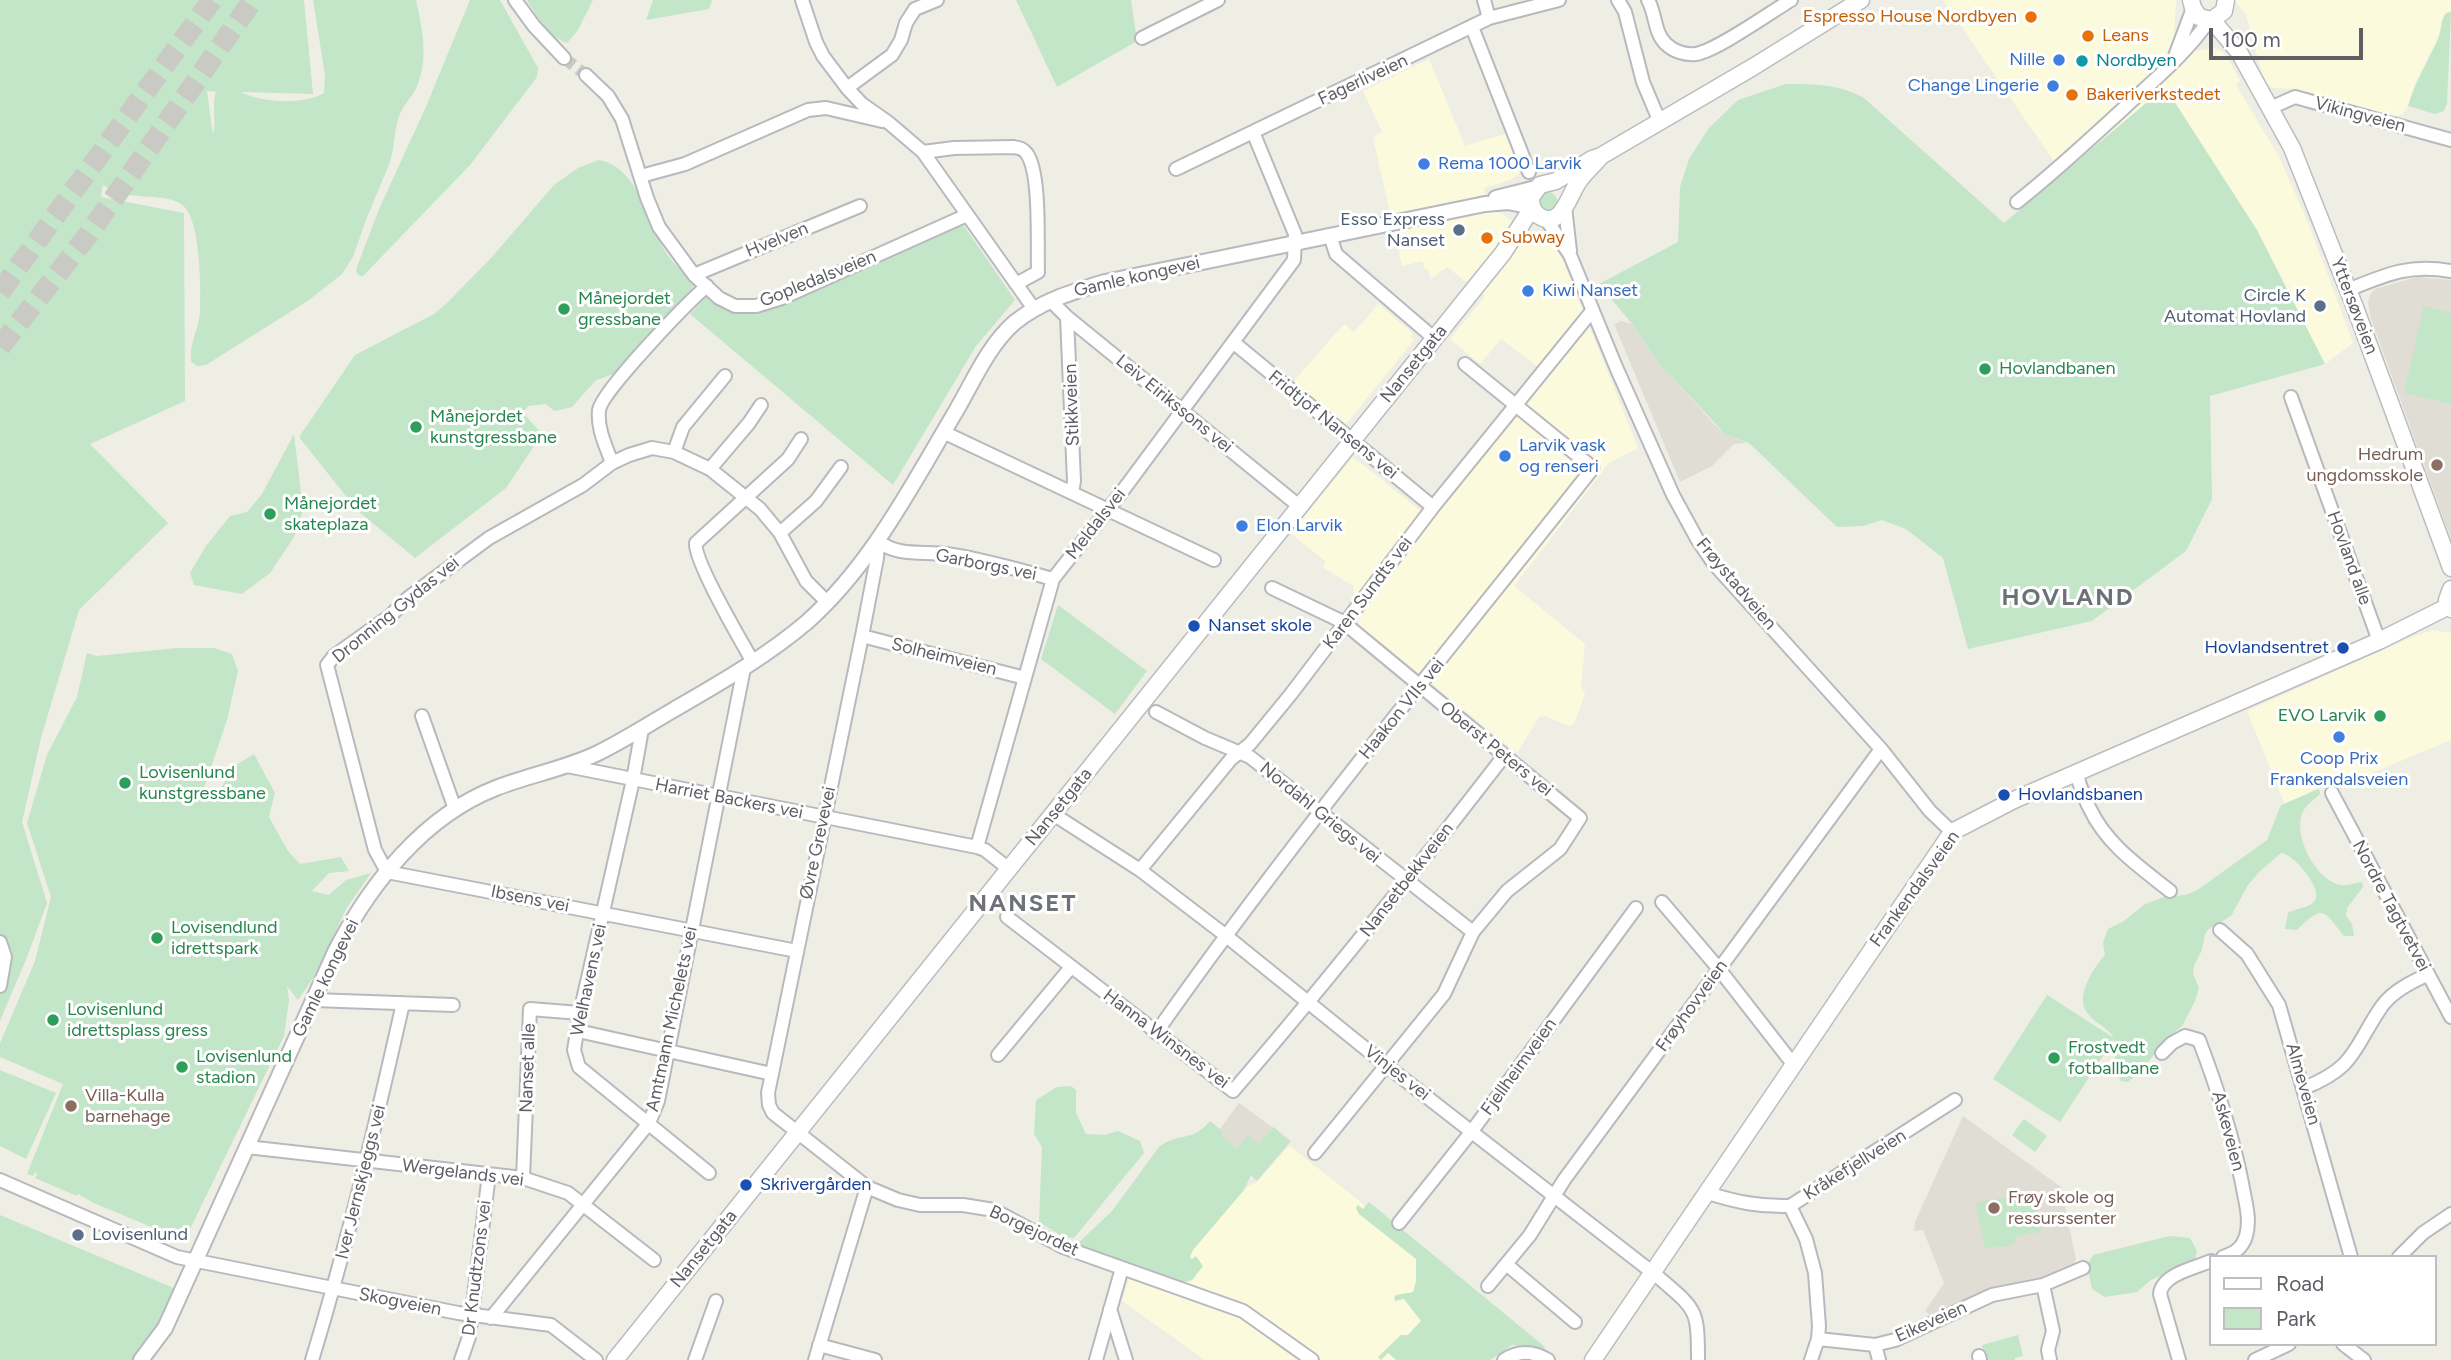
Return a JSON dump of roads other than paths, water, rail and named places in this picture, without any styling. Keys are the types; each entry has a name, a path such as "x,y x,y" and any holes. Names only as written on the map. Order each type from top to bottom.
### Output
{"main road":[{"path":"1601,156 1578,182 1556,217 1546,219 1535,213 1531,197 1542,186 1601,156 1861,0"},
{"path":"2192,2 2199,17 2222,9"},
{"name":"Yttersøveien","path":"2222,9 2239,52 2292,148 2348,289 2451,568"},
{"path":"1542,186 1560,187 1566,205"},
{"name":"Nansetgata","path":"615,1360 1503,253 1532,207"},
{"name":"Nansetgata","path":"1503,253 1546,219"},
{"path":"2450,608 2447,600 2451,589"},
{"name":"Frankendalsveien","path":"1593,1360 1952,832 2002,806 2450,608"}],"street":[{"path":"516,0 534,26 564,58"},
{"path":"802,0 820,49 847,88 862,104 923,152 1034,309"},
{"path":"847,88 892,55 915,9 937,0"},
{"path":"1142,38 1218,0"},
{"path":"1484,0 1489,18"},
{"name":"Fagerliveien","path":"1176,169 1489,18 1559,0"},
{"path":"1618,0 1625,12 1643,82 1658,120"},
{"path":"1648,0 1658,31 1666,44 1676,51 1694,54 1710,49 1791,0"},
{"path":"2171,66 2192,2"},
{"path":"2017,202 2049,177 2171,66 2222,9"},
{"path":"1472,27 1529,172"},
{"name":"Gopledalsveien","path":"586,75 608,96 617,109 626,128 647,198 660,227 694,275 719,298 736,306 767,304 967,215"},
{"name":"Vikingveien","path":"2270,108 2295,97 2451,140"},
{"path":"642,176 685,164 808,110 826,108 889,123"},
{"path":"1254,132 1296,242"},
{"path":"923,152 954,148 1013,147 1026,152 1035,177 1038,272 1016,284"},
{"name":"Gamle kongevei","path":"1485,204 1493,199 1542,186"},
{"name":"Gamle kongevei","path":"141,1360 165,1328 346,932 387,872 418,839 455,809 496,788 567,766 597,753 748,665 804,624 827,602 878,541 998,342 1012,325 1050,300 1105,282 1485,204 1508,202 1532,207"},
{"name":"Frøystadveien","path":"1566,205 1570,255"},
{"name":"Hvelven","path":"694,275 860,206"},
{"name":"Frøystadveien","path":"1546,219 1570,255 1673,495 1697,539 1714,564 1881,749 1930,811 1952,832"},
{"path":"1330,235 1336,254 1435,338"},
{"name":"Meldalsvei","path":"977,847 1053,579 1294,260 1296,242"},
{"path":"2348,289 2378,277 2417,267 2451,271"},
{"path":"612,463 599,419 604,397 677,315 707,286"},
{"name":"Leiv Eirikssons vei","path":"1050,300 1067,317 1299,506"},
{"name":"Karen Sundts vei","path":"1140,870 1231,759 1250,744 1291,694 1338,633 1343,622 1433,507 1592,311"},
{"name":"Stikkveien","path":"1067,317 1072,388 1072,493"},
{"name":"Fridtjof Nansens vei","path":"1233,342 1433,507"},
{"path":"1465,364 1517,405"},
{"path":"674,452 684,427 725,376"},
{"name":"Hovland alle","path":"2291,397 2379,641"},
{"path":"710,469 761,405"},
{"name":"Haakon VIIs vei","path":"1156,1033 1225,935 1319,811 1593,468 1517,405"},
{"path":"943,432 1214,560"},
{"path":"748,665 695,549 696,543 788,459 801,439"},
{"name":"Dronning Gydas vei","path":"387,872 375,850 327,666 334,656 390,616 408,598 519,519 573,492 629,454 652,448 674,452 710,469 760,509 780,533 806,581 827,602"},
{"path":"780,533 816,501 841,467"},
{"name":"Garborgs vei","path":"878,541 898,551 945,554 1053,579"},
{"name":"Øvre Grevevei","path":"797,1134 773,1113 768,1093 862,636 878,541"},
{"name":"Oberst Peters vei","path":"1272,588 1343,622 1580,818 1560,849 1507,891 1473,932"},
{"name":"Solheimveien","path":"862,636 1026,678"},
{"name":"Amtmann Michelets vei","path":"491,1318 649,1123 658,1101 718,796 748,665"},
{"name":"Nordahl Griegs vei","path":"1156,712 1205,738 1250,757 1473,932"},
{"path":"422,716 455,809"},
{"name":"Welhavens vei","path":"642,729 580,1013 575,1050 579,1068 709,1174"},
{"name":"Frøyhovveien","path":"1488,1286 1530,1235 1554,1195 1881,749"},
{"name":"Nansetbekkveien","path":"1309,1003 1504,756"},
{"name":"Harriet Backers vei","path":"567,766 977,847 1009,869"},
{"path":"2076,773 2090,810 2110,840 2170,891"},
{"name":"Nordre Tagtvetvei","path":"2332,793 2427,975 2445,993 2451,1017"},
{"name":"Vinjes vei","path":"1053,814 1140,870 1225,935 1690,1304 1696,1318 1698,1360"},
{"name":"Ibsens vei","path":"387,872 797,951"},
{"path":"1662,902 1793,1063"},
{"name":"Fjellheimveien","path":"1399,1223 1472,1131 1636,908"},
{"name":"Hanna Winsnes vei","path":"1007,918 1233,1091 1309,1003"},
{"name":"Almeveien","path":"2220,930 2247,954 2279,1005 2350,1255"},
{"path":"1315,1153 1444,994 1473,932"},
{"path":"0,942 5,957 0,986"},
{"path":"998,1055 1071,967"},
{"path":"2304,1088 2336,1073 2357,1049 2384,1004 2407,984 2427,975"},
{"path":"314,1000 453,1005"},
{"name":"Iver Jernskjeggs vei","path":"312,1360 334,1289 367,1162 403,1003"},
{"name":"Nanset alle","path":"523,1178 530,1009 580,1013"},
{"path":"578,1031 772,1074"},
{"name":"Askeveien","path":"2162,1053 2185,1036 2199,1040 2222,1099 2234,1142 2248,1214 2245,1237 2237,1251 2228,1255"},
{"name":"Kråkefjellveien","path":"1708,1193 1737,1203 1768,1207 1790,1206 1955,1100"},
{"name":"Borgejordet","path":"797,1134 867,1187 898,1200 920,1205 977,1206 994,1210 1063,1248 1243,1311 1312,1360"},
{"name":"Wergelands vei","path":"247,1147 523,1178 558,1189 583,1204 654,1260"},
{"name":"Dr Knudtzons vei","path":"461,1360 467,1346 472,1315 489,1174"},
{"name":"Skogveien","path":"0,1180 170,1255 194,1262 472,1315 551,1325 596,1360"},
{"path":"815,1360 867,1187"},
{"path":"1790,1206 1812,1256 1816,1282 1818,1339 1811,1360"},
{"path":"2401,1255 2423,1233 2451,1214"},
{"path":"2179,1360 2160,1294 2161,1287 2180,1273 2210,1261"},
{"path":"1506,1264 1575,1322"},
{"path":"1096,1360 1122,1268"},
{"name":"Eikeveien","path":"1818,1339 1875,1345 1895,1340 1992,1295 2043,1285 2082,1268"},
{"path":"2043,1285 2053,1331 2048,1350 2050,1360"},
{"path":"695,1360 716,1301"},
{"path":"1110,1309 1126,1360"},
{"path":"819,1345 875,1360"},
{"path":"1875,1345 1879,1360"},
{"path":"2255,1360 2286,1346"},
{"path":"2346,1346 2364,1360"},
{"path":"1504,1360 1523,1352 1538,1354 1548,1360"}],"tunnel":[{"path":"0,292 212,0"},
{"path":"0,347 88,235 253,0"},
{"path":"564,58 586,75"}],"place":[{"name":"Espresso House Nordbyen","path":"2031,17"},
{"name":"Leans","path":"2088,36"},
{"name":"Nille","path":"2059,60"},
{"name":"Nordbyen","path":"2082,61"},
{"name":"Change Lingerie","path":"2053,86"},
{"name":"Bakeriverkstedet","path":"2072,95"},
{"name":"Rema 1000 Larvik","path":"1424,164"},
{"name":"Esso Express Nanset","path":"1459,230"},
{"name":"Subway","path":"1487,238"},
{"name":"Kiwi Nanset","path":"1528,291"},
{"name":"Circle K Automat Hovland","path":"2320,306"},
{"name":"Månejordet gressbane","path":"564,309"},
{"name":"Hovlandbanen","path":"1985,369"},
{"name":"Månejordet kunstgressbane","path":"416,427"},
{"name":"Larvik vask og renseri","path":"1505,456"},
{"name":"Hedrum ungdomsskole","path":"2437,465"},
{"name":"Månejordet skateplaza","path":"270,514"},
{"name":"Elon Larvik","path":"1242,526"},
{"name":"Nanset skole","path":"1194,626"},
{"name":"Hovlandsentret","path":"2343,648"},
{"name":"EVO Larvik","path":"2380,716"},
{"name":"Coop Prix Frankendalsveien","path":"2339,737"},
{"name":"Lovisenlund kunstgressbane","path":"125,783"},
{"name":"Hovlandsbanen","path":"2004,795"},
{"name":"Lovisendlund idrettspark","path":"157,938"},
{"name":"Lovisenlund idrettsplass gress","path":"53,1020"},
{"name":"Frostvedt fotballbane","path":"2054,1058"},
{"name":"Lovisenlund stadion","path":"182,1067"},
{"name":"Villa-Kulla barnehage","path":"71,1106"},
{"name":"Skrivergården","path":"746,1185"},
{"name":"Frøy skole og ressurssenter","path":"1994,1208"},
{"name":"Lovisenlund","path":"78,1235"}],"district":[{"name":"HOVLAND","path":"2068,598"},
{"name":"NANSET","path":"1023,904"}]}
